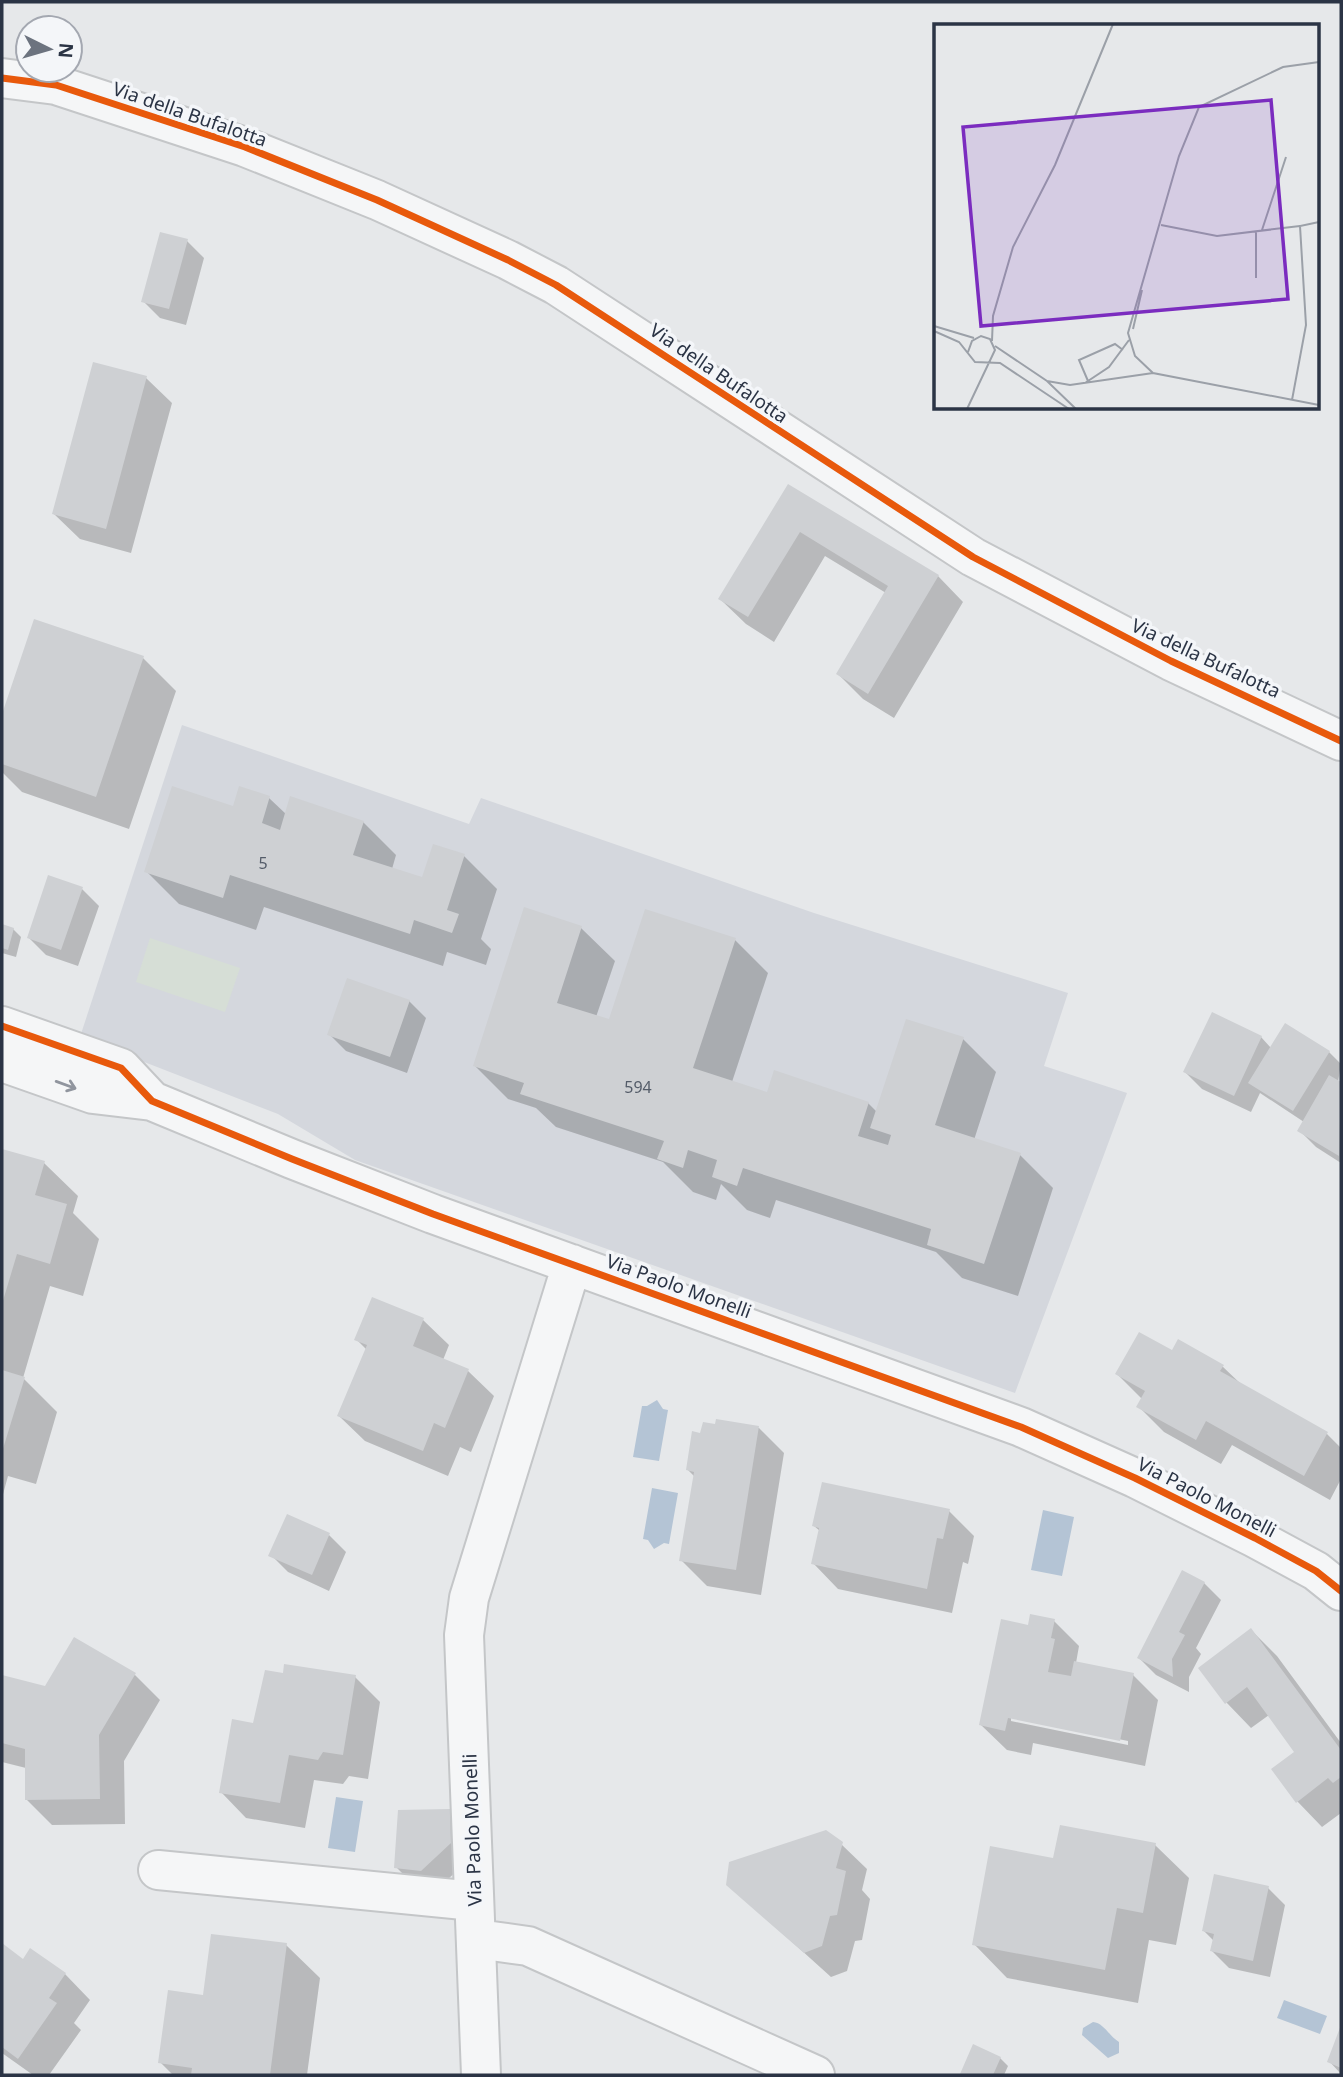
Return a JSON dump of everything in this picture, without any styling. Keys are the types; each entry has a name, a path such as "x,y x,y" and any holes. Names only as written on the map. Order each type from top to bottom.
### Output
{"street":[{"name":"Via della Bufalotta","path":"67,84 245,147 377,200 508,260 556,285 974,557 1138,644 1341,741"},
{"name":"Via Paolo Monelli","path":"2,1026 121,1068 152,1101 382,1194 1021,1427 1135,1478 1255,1538 1316,1571 1341,1591"},
{"path":"2,1062 93,1094 152,1101"},
{"name":"Via Paolo Monelli","path":"481,2075 464,1635 469,1598 572,1264"},
{"path":"158,1870 474,1901"},
{"path":"477,1939 528,1946 815,2075"}],"shaded area":[{"path":"182,725 469,824 481,798 814,913 1068,993 1044,1066 1127,1093 1015,1393 355,1160 278,1114 80,1037"},
{"path":"150,938 240,968 225,1012 136,982"}],"water":[{"path":"657,1400 663,1409 668,1410 659,1461 633,1457 642,1406"},
{"path":"652,1488 678,1493 669,1544 664,1543 654,1549 648,1540 643,1539"},
{"path":"1043,1510 1074,1517 1062,1576 1031,1570"},
{"path":"336,1797 363,1801 355,1852 328,1848"},
{"path":"1284,2000 1327,2016 1320,2034 1277,2018"},
{"path":"1093,2022 1119,2042 1119,2053 1108,2058 1082,2035 1083,2028"}],"building":[{"path":"160,232 188,239 169,309 141,302"},
{"path":"93,362 147,376 106,529 52,514"},
{"path":"788,484 939,575 868,694 836,674 888,586 800,532 748,617 718,599"},
{"path":"34,619 144,656 96,797 2,764 2,714"},
{"path":"172,786 233,806 239,786 270,796 262,823 280,830 290,796 364,821 353,855 422,877 433,844 465,854 447,910 459,914 452,933 414,920 410,934 230,875 223,898 144,872"},
{"path":"48,875 83,887 61,950 27,938"},
{"path":"524,907 582,926 557,1003 609,1019 645,909 736,938 693,1068 767,1092 774,1070 869,1102 858,1136 888,1145 891,1135 870,1128 906,1019 964,1037 935,1125 1021,1153 984,1264 927,1245 931,1229 743,1168 737,1186 712,1177 717,1160 688,1150 683,1168 657,1159 664,1141 520,1094 524,1083 473,1066"},
{"path":"2,924 14,928 8,950 2,948"},
{"path":"347,978 410,1000 390,1057 327,1035"},
{"path":"1212,1012 1262,1036 1234,1096 1183,1072"},
{"path":"1285,1023 1330,1051 1293,1111 1248,1083"},
{"path":"1329,1075 1341,1082 1339,1156 1297,1131"},
{"path":"2,1149 45,1161 35,1195 67,1204 50,1264 17,1254 2,1304"},
{"path":"372,1297 424,1318 413,1346 469,1369 445,1428 434,1423 423,1451 337,1416 367,1345 354,1340"},
{"path":"1139,1332 1172,1350 1178,1339 1224,1365 1220,1371 1328,1432 1304,1476 1206,1421 1196,1440 1136,1407 1145,1391 1115,1374"},
{"path":"2,1370 25,1377 2,1452"},
{"path":"716,1419 759,1426 736,1570 679,1561 694,1472 686,1470 692,1431 700,1433 703,1422 715,1424"},
{"path":"822,1482 950,1509 943,1539 937,1538 927,1589 811,1564 819,1528 812,1526"},
{"path":"287,1514 330,1533 312,1575 268,1556"},
{"path":"1182,1570 1205,1582 1179,1632 1185,1635 1172,1659 1173,1677 1137,1658"},
{"path":"1030,1614 1055,1619 1051,1638 1055,1639 1048,1672 1071,1676 1074,1661 1134,1673 1120,1741 1008,1718 1005,1731 979,1725 1001,1619 1028,1625"},
{"path":"1251,1628 1341,1750 1341,1777 1333,1783 1328,1778 1296,1803 1271,1769 1294,1752 1247,1687 1225,1704 1198,1668"},
{"path":"74,1637 136,1673 99,1735 100,1799 25,1800 25,1749 2,1743 2,1675 45,1686"},
{"path":"284,1664 356,1675 343,1755 323,1752 318,1760 289,1755 280,1803 219,1793 232,1719 253,1723 265,1670 283,1673"},
{"path":"450,1809 451,1843 421,1871 394,1868 398,1810"},
{"path":"1060,1825 1156,1843 1143,1913 1117,1908 1105,1970 972,1945 990,1846 1053,1858"},
{"path":"826,1830 843,1842 836,1868 846,1871 837,1915 830,1916 822,1946 804,1953 726,1885 729,1862"},
{"path":"1214,1874 1269,1886 1253,1961 1210,1951 1214,1934 1202,1931"},
{"path":"211,1934 287,1943 270,2075 191,2075 192,2068 158,2063 168,1990 203,1995"},
{"path":"2,1943 23,1959 30,1948 66,1973 49,1998 57,2003 18,2059 2,2047"},
{"path":"1341,2025 1341,2068 1327,2062"},
{"path":"973,2044 1001,2057 993,2075 960,2074"}],"cycle path":[{"path":"2,78 56,85 245,147 377,200 508,260 556,285 973,557 1171,661 1341,741"},
{"path":"2,1026 121,1068 152,1101 292,1159 433,1214 1021,1427 1135,1478 1255,1538 1316,1571 1341,1591"}]}
